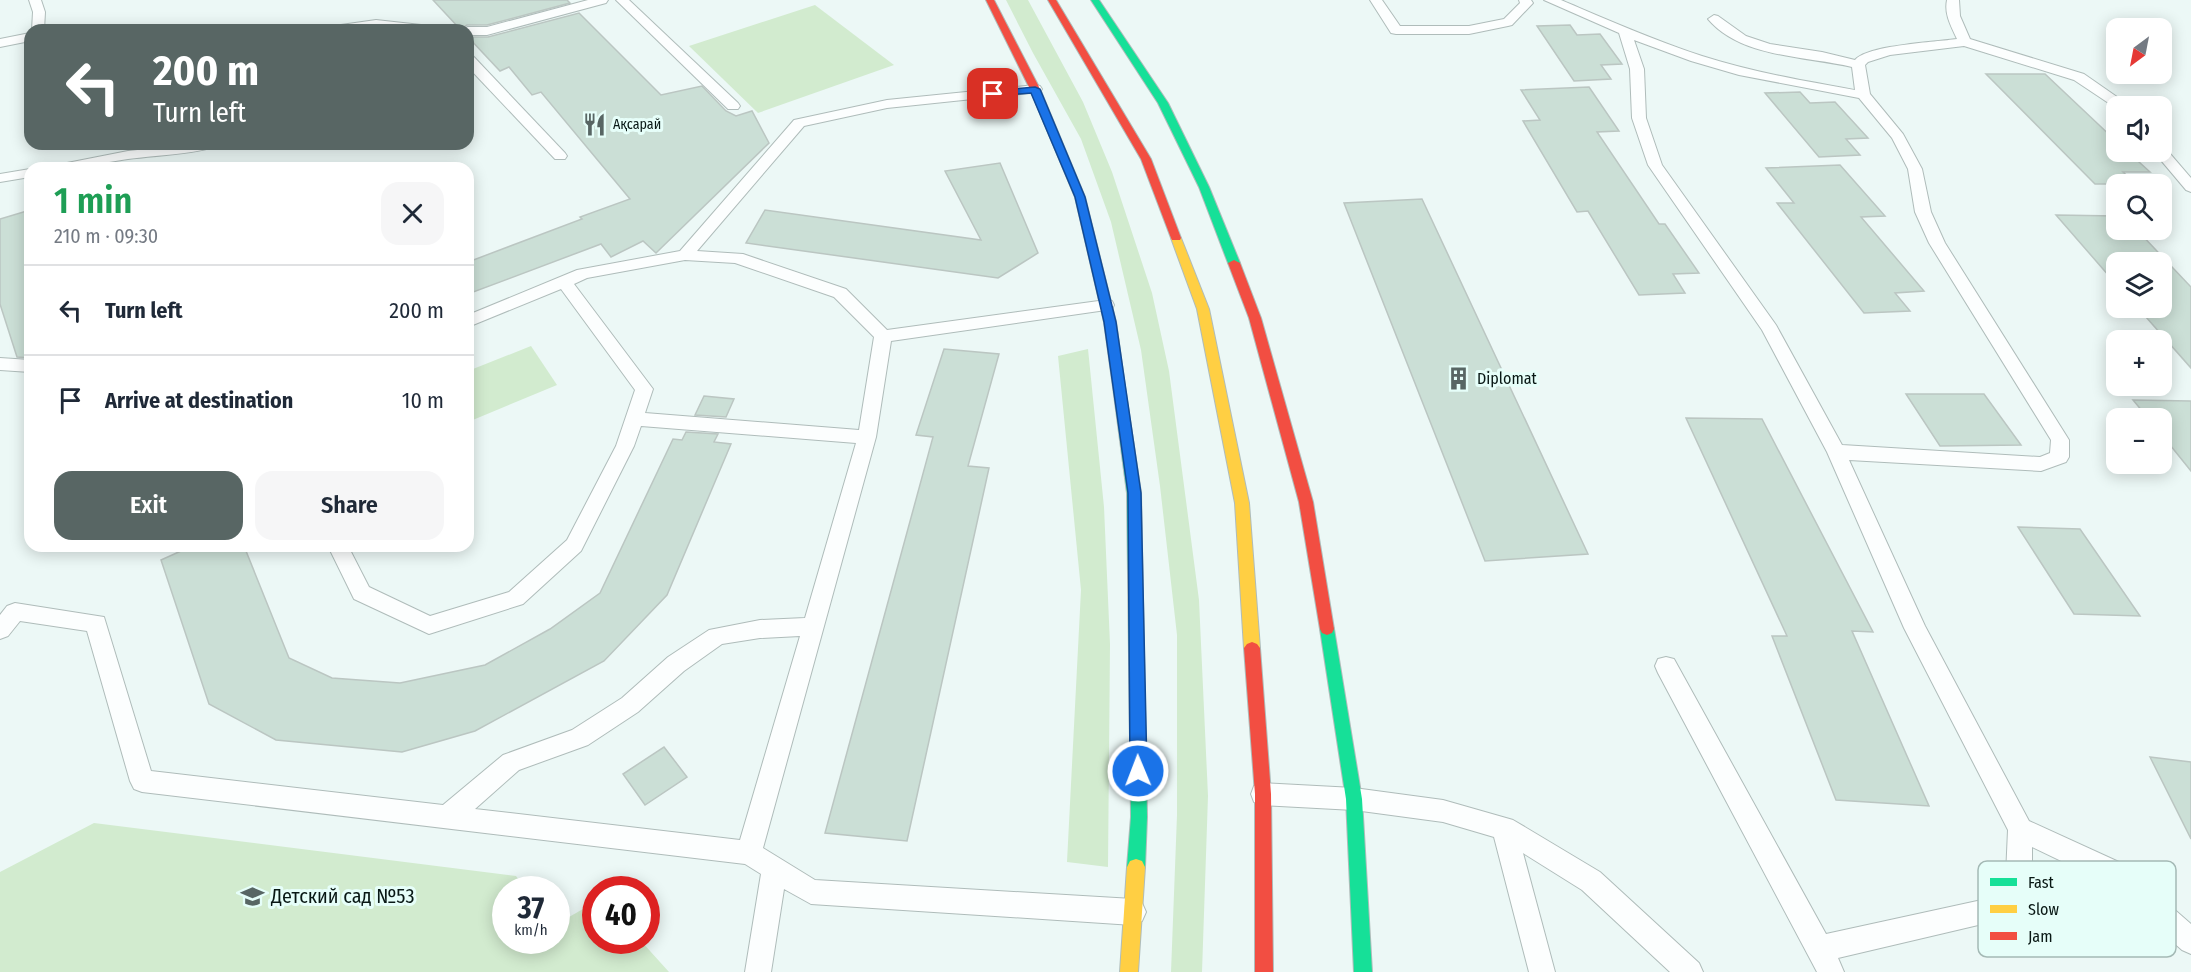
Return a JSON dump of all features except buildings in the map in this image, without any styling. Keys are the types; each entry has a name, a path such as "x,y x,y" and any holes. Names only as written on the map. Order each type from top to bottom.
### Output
{"main road":[{"path":"990,0 1035,89 1080,197 1106,305 1134,493 1139,817 1129,972"},
{"path":"1052,0 1146,159 1203,309 1242,502 1263,794 1264,972"},
{"path":"1095,0 1163,103 1204,187 1255,318 1306,502 1354,799 1363,972"}],"lane":[{"path":"35,0 39,12 38,24"},
{"path":"474,32 487,31 602,0"},
{"path":"622,0 733,106"},
{"path":"1376,0 1396,30 1468,30 1508,22 1527,3 1525,0"},
{"path":"1550,0 1674,51 1757,74 1863,95"},
{"path":"1953,0 1951,6 1956,24 1965,42"},
{"path":"1714,20 1741,39 1768,48 1822,56 1858,65"},
{"path":"1624,30 1636,69 1639,117 1655,165 1770,329 1836,452 1916,628 2020,829 2019,861"},
{"path":"474,55 487,31"},
{"path":"0,43 24,39"},
{"path":"1836,452 2041,464 2059,457 2060,440 1937,243 1923,212 1915,169 1898,137 1863,95 1858,65 1863,59 1888,51 1965,42 2079,77 2108,96"},
{"path":"474,64 560,156"},
{"path":"685,255 800,123 887,104 1035,89"},
{"path":"92,162 128,155 181,150"},
{"path":"2169,162 2191,187"},
{"path":"0,178 24,174"},
{"path":"474,319 583,274 685,255 737,258 840,293 883,336"},
{"path":"341,552 361,593 429,625 516,598 574,546 625,446 644,389 564,282"},
{"path":"883,336 1106,305"},
{"path":"749,854 867,436 883,336"},
{"path":"0,364 24,366"},
{"path":"633,419 867,436"},
{"path":"0,630 15,612 96,623 142,781 449,816 749,854 811,892 1133,912"},
{"path":"449,816 512,762 580,738 630,705 676,664 717,636 760,629 813,627"},
{"path":"1666,666 1826,961 1978,915"},
{"path":"1263,794 1354,799 1443,811 1504,828 1591,881 1690,972"},
{"path":"1504,828 1542,972"},
{"path":"2020,829 2088,861"},
{"path":"758,972 774,870"},
{"path":"2176,928 2191,941"}],"green space":[{"path":"1006,0 1028,0 1083,102 1112,172 1152,293 1169,371 1199,600 1208,796 1202,972 1171,972 1177,815 1177,635 1160,486 1141,350 1111,222 1081,139"},
{"path":"815,5 894,65 758,113 689,46"},
{"path":"531,346 557,385 474,420 474,369"},
{"path":"1088,349 1104,507 1110,644 1108,867 1067,862 1081,590 1058,356"},
{"name":"Детский сад №53","path":"94,823 516,876 492,876 492,954 570,954 570,916 582,910 582,954 653,954 669,972 0,972 0,872"}],"traffic: fast":[{"path":"1095,0 1163,103 1204,187 1234,263"},
{"path":"1119,387 1134,493 1139,817 1136,867"},
{"path":"1327,629 1354,799 1363,972"}],"traffic: slow":[{"path":"1176,238 1203,309 1242,503 1252,648"},
{"path":"1129,972 1136,867"}],"traffic: jam":[{"path":"990,0 1035,89 1080,197 1110,322 1119,387"},
{"path":"1052,0 1146,159 1176,238"},
{"path":"1234,263 1255,318 1306,502 1327,629"},
{"path":"1252,648 1263,794 1264,972"}],"place":[{"name":"Ақсарай","path":"595,124"},
{"name":"Diplomat","path":"1459,378"},
{"name":"Детский сад №53","path":"253,896"}],"route":[{"path":"993,94 1035,89 1080,197 1110,322 1134,493 1138,771"}]}
